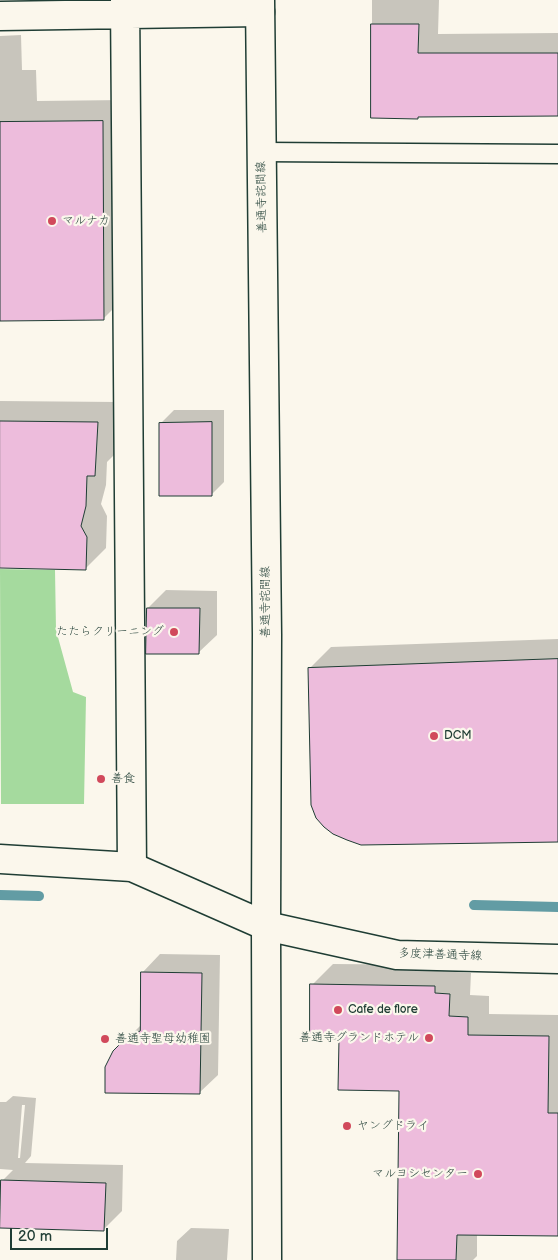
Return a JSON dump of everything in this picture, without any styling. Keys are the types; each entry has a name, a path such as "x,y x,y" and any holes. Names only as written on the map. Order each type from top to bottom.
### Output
{"main road":[{"path":"0,16 126,7 260,6"},
{"name":"善通寺詫間線","path":"260,6 267,634 267,1260"},
{"path":"126,7 132,867"},
{"path":"0,859 132,867 266,926"},
{"name":"多度津善通寺線","path":"266,926 397,955 558,959"}],"lane":[{"path":"262,152 558,154"}],"green space":[{"path":"0,569 55,570 56,630 73,692 86,697 84,804 1,804"}],"building":[{"path":"371,24 419,24 418,53 558,53 558,116 418,117 418,119 371,118"},
{"name":"マルナカ","path":"103,121 104,320 0,321 0,122"},
{"path":"0,421 98,422 95,476 87,476 86,506 81,526 87,537 86,570 0,568"},
{"path":"212,422 212,496 159,496 159,423"},
{"path":"147,608 200,608 199,654 146,654"},
{"name":"DCM","path":"558,659 558,842 361,845 333,834 316,818 311,805 308,668"},
{"path":"141,972 202,973 200,1094 105,1093 105,1067 113,1051 124,1040 140,1031"},
{"path":"310,984 435,986 435,993 450,994 449,1016 468,1017 468,1035 549,1036 548,1113 558,1113 558,1236 457,1235 456,1260 397,1260 399,1091 338,1090 339,1039 310,1039"},
{"path":"1,1180 106,1183 104,1231 0,1228"}],"waterway":[{"path":"0,895 39,896"},
{"path":"474,905 558,907"}],"place":[{"name":"マルナカ","path":"52,221"},
{"name":"たたらクリーニング","path":"174,632"},
{"name":"DCM","path":"434,736"},
{"name":"善食","path":"101,779"},
{"name":"Cafe de flore","path":"338,1010"},
{"name":"善通寺グランドホテル","path":"429,1038"},
{"name":"善通寺聖母幼稚園","path":"105,1039"},
{"name":"ヤングドライ","path":"347,1126"},
{"name":"マルヨシセンター","path":"478,1174"}]}
